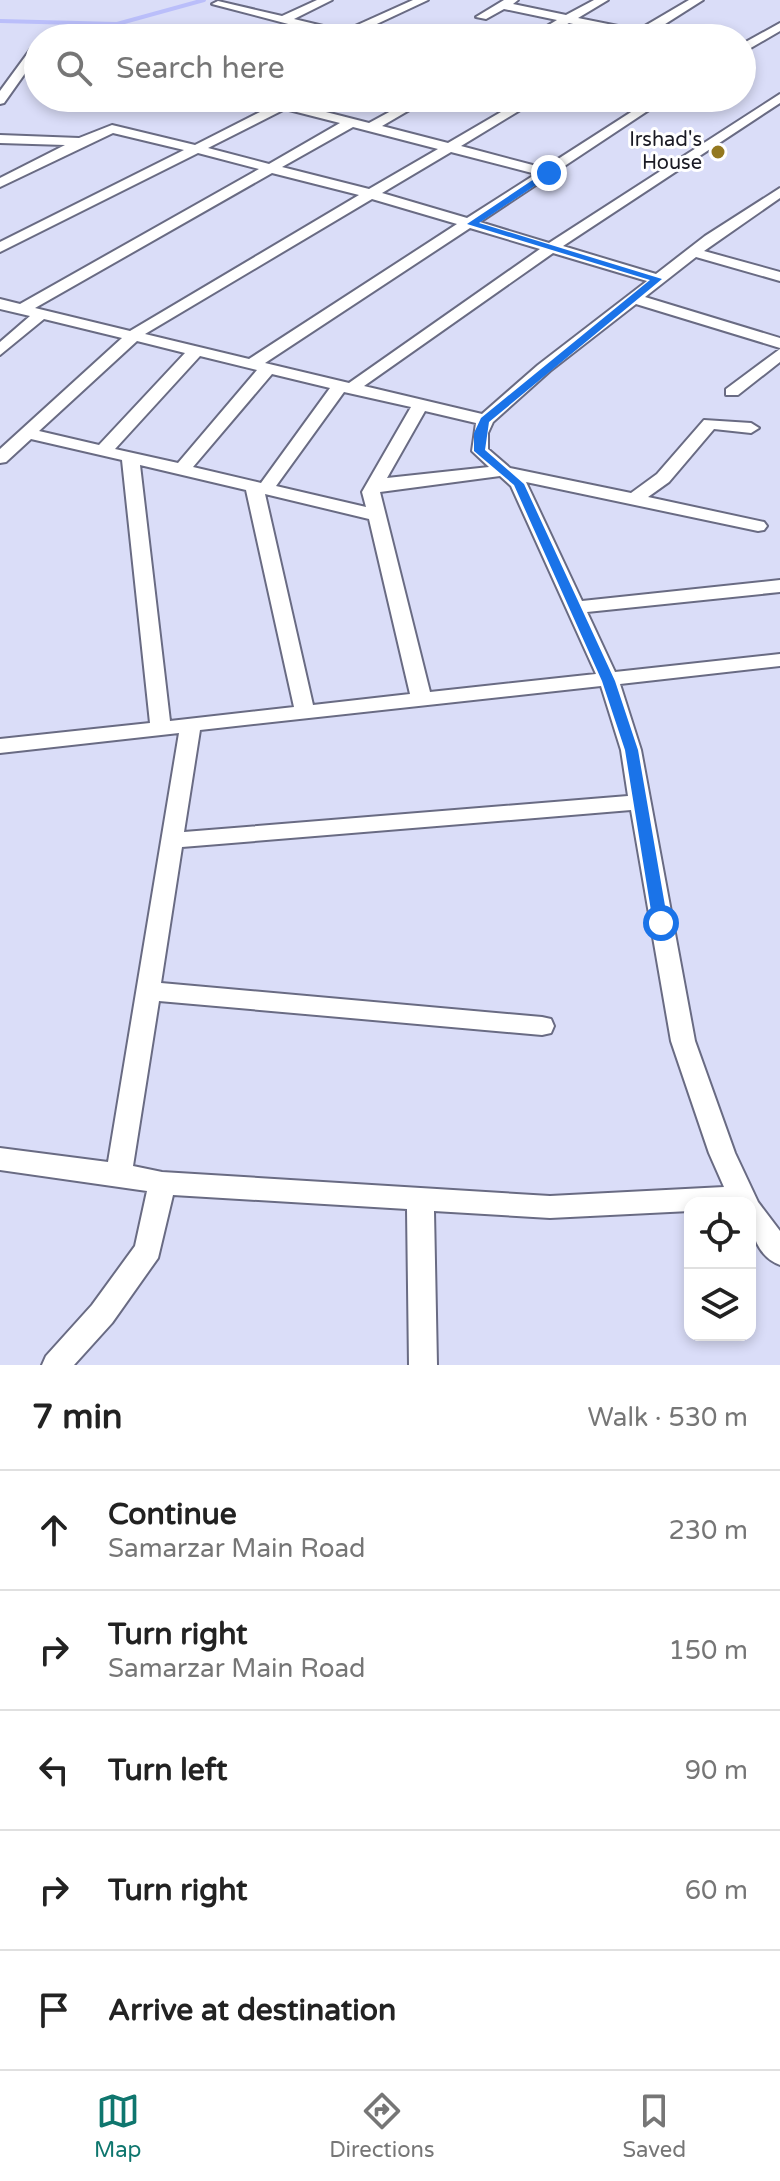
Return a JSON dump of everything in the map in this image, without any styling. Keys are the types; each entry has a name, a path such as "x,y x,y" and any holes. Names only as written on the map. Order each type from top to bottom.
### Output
{"street":[{"path":"283,20 326,0"},
{"path":"366,24 417,0"},
{"path":"559,24 602,0"},
{"path":"657,24 697,0"},
{"path":"482,17 507,3 584,24"},
{"path":"218,4 298,24"},
{"path":"756,41 780,26"},
{"path":"0,100 24,67"},
{"path":"259,487 345,388 552,247 780,98"},
{"path":"0,248 269,112"},
{"path":"311,112 549,173"},
{"path":"371,127 398,112"},
{"path":"0,458 132,337 367,193 451,149 511,112"},
{"path":"183,468 258,367 640,112"},
{"path":"22,309 274,169 352,122"},
{"path":"0,183 7,176 112,129 367,193 657,279"},
{"path":"0,139 83,142"},
{"path":"743,1197 722,1153 683,1041 631,750 609,681 573,608 540,525 519,484 480,451 480,433 485,420 657,279 780,192"},
{"path":"693,252 780,277"},
{"path":"634,298 780,343"},
{"path":"0,304 485,420"},
{"path":"0,350 41,314"},
{"path":"105,449 195,352"},
{"path":"732,392 776,362"},
{"path":"420,405 371,492 422,701"},
{"path":"633,500 663,478 710,424 751,428"},
{"path":"27,433 376,515"},
{"path":"130,455 161,729"},
{"path":"375,485 501,471 758,526"},
{"path":"259,487 305,713"},
{"path":"573,608 780,586"},
{"path":"0,746 780,660"},
{"path":"119,1174 190,726"},
{"path":"172,840 639,802"},
{"path":"148,991 542,1026"},
{"path":"0,1159 119,1174 162,1183 550,1207 684,1204"},
{"path":"56,1365 102,1314 148,1250 162,1183"},
{"path":"420,1198 423,1365"},
{"path":"756,1218 780,1253"}],"waterway":[{"path":"0,21 117,24 204,0"}],"place":[{"name":"Irshad's House","path":"718,152"}],"route":[{"path":"549,173 472,224 657,279 544,368 485,420 480,433 480,451 519,484 540,525 573,608 609,681 631,750 661,923"}]}
